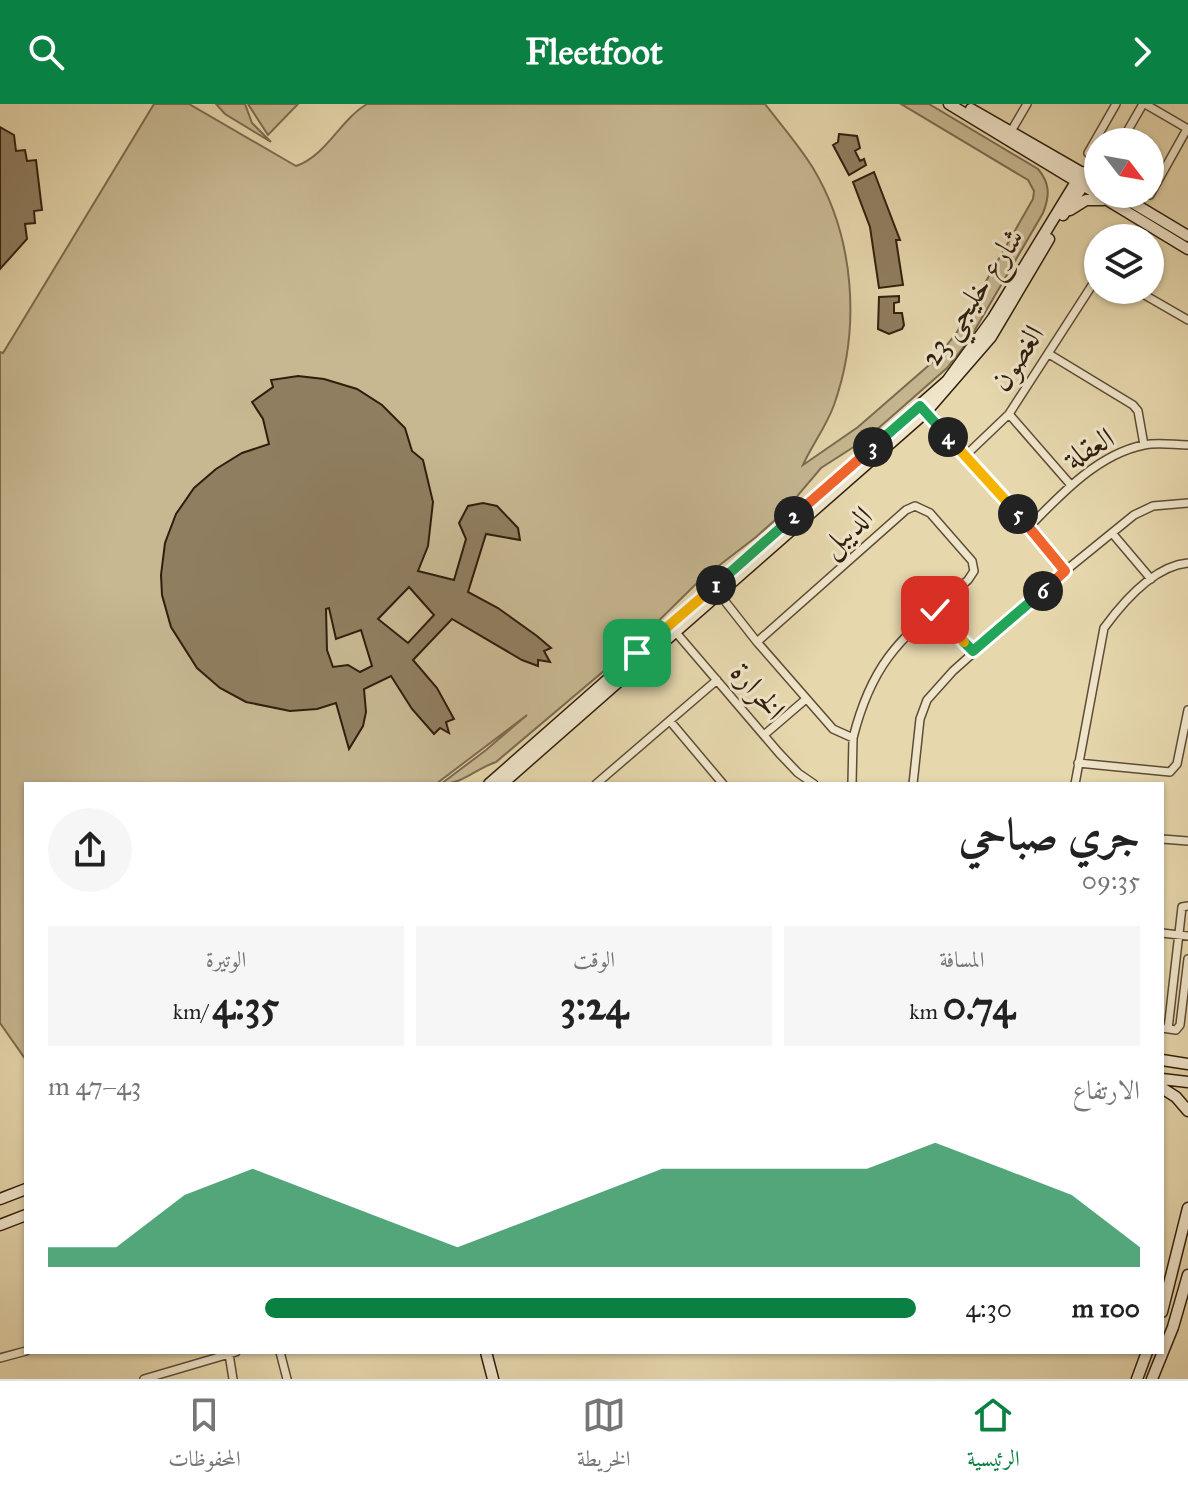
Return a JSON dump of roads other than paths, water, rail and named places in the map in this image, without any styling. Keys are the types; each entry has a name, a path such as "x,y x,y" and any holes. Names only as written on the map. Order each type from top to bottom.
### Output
{"main road":[{"path":"949,104 1084,179"},
{"path":"962,104 1060,172 1084,180"},
{"path":"1060,172 1065,183 1061,213"},
{"name":"شارع خليجي 23","path":"497,782 923,409 1016,289 1061,213 1084,181"},
{"path":"1061,213 1084,201"},
{"path":"1128,208 1188,249"},
{"path":"1133,208 1188,236"},
{"path":"1164,1060 1188,1061"},
{"path":"1164,1076 1188,1080"},
{"path":"1164,1089 1188,1111"},
{"path":"0,1199 24,1190"},
{"path":"1164,1304 1188,1208"},
{"path":"0,1225 24,1216"},
{"path":"1164,1349 1188,1275"},
{"path":"487,1354 493,1379"},
{"path":"1137,1379 1146,1354"},
{"path":"1152,1379 1162,1354"}],"street":[{"path":"1009,135 1027,104"},
{"path":"1102,128 1116,104"},
{"path":"1129,128 1144,104 1188,129 1164,171"},
{"name":"الغصون","path":"965,456 1009,414 1084,298"},
{"path":"1160,304 1188,320"},
{"path":"1049,354 1133,405 1138,411 1144,445"},
{"path":"923,409 1065,571"},
{"path":"1009,414 1070,484"},
{"name":"العقلة","path":"1029,527 1070,484 1110,459 1144,445 1188,445"},
{"path":"913,782 920,719 927,700 973,651 1134,515 1153,506 1188,503"},
{"name":"الديبل","path":"757,642 906,510 915,506 930,513 973,566 968,580 884,660 866,695 853,738 852,782"},
{"path":"1112,533 1151,579"},
{"path":"1075,782 1104,628 1151,579 1176,564 1188,563"},
{"path":"724,600 833,729 853,738"},
{"path":"935,610 973,651"},
{"name":"الخرارة","path":"673,628 798,773 811,782"},
{"path":"598,782 717,680"},
{"path":"764,735 806,699"},
{"path":"1078,763 1170,772 1177,764 1188,710"},
{"path":"670,721 721,782"},
{"path":"1164,839 1188,841"},
{"path":"1188,906 1182,907 1184,935 1165,1029 1176,1030 1180,1025 1188,959"},
{"path":"1164,933 1184,935"},
{"path":"1164,980 1185,983"},
{"path":"0,1358 24,1352"},
{"path":"144,1379 229,1354"},
{"path":"232,1354 233,1379"},
{"path":"281,1354 287,1379"}]}
